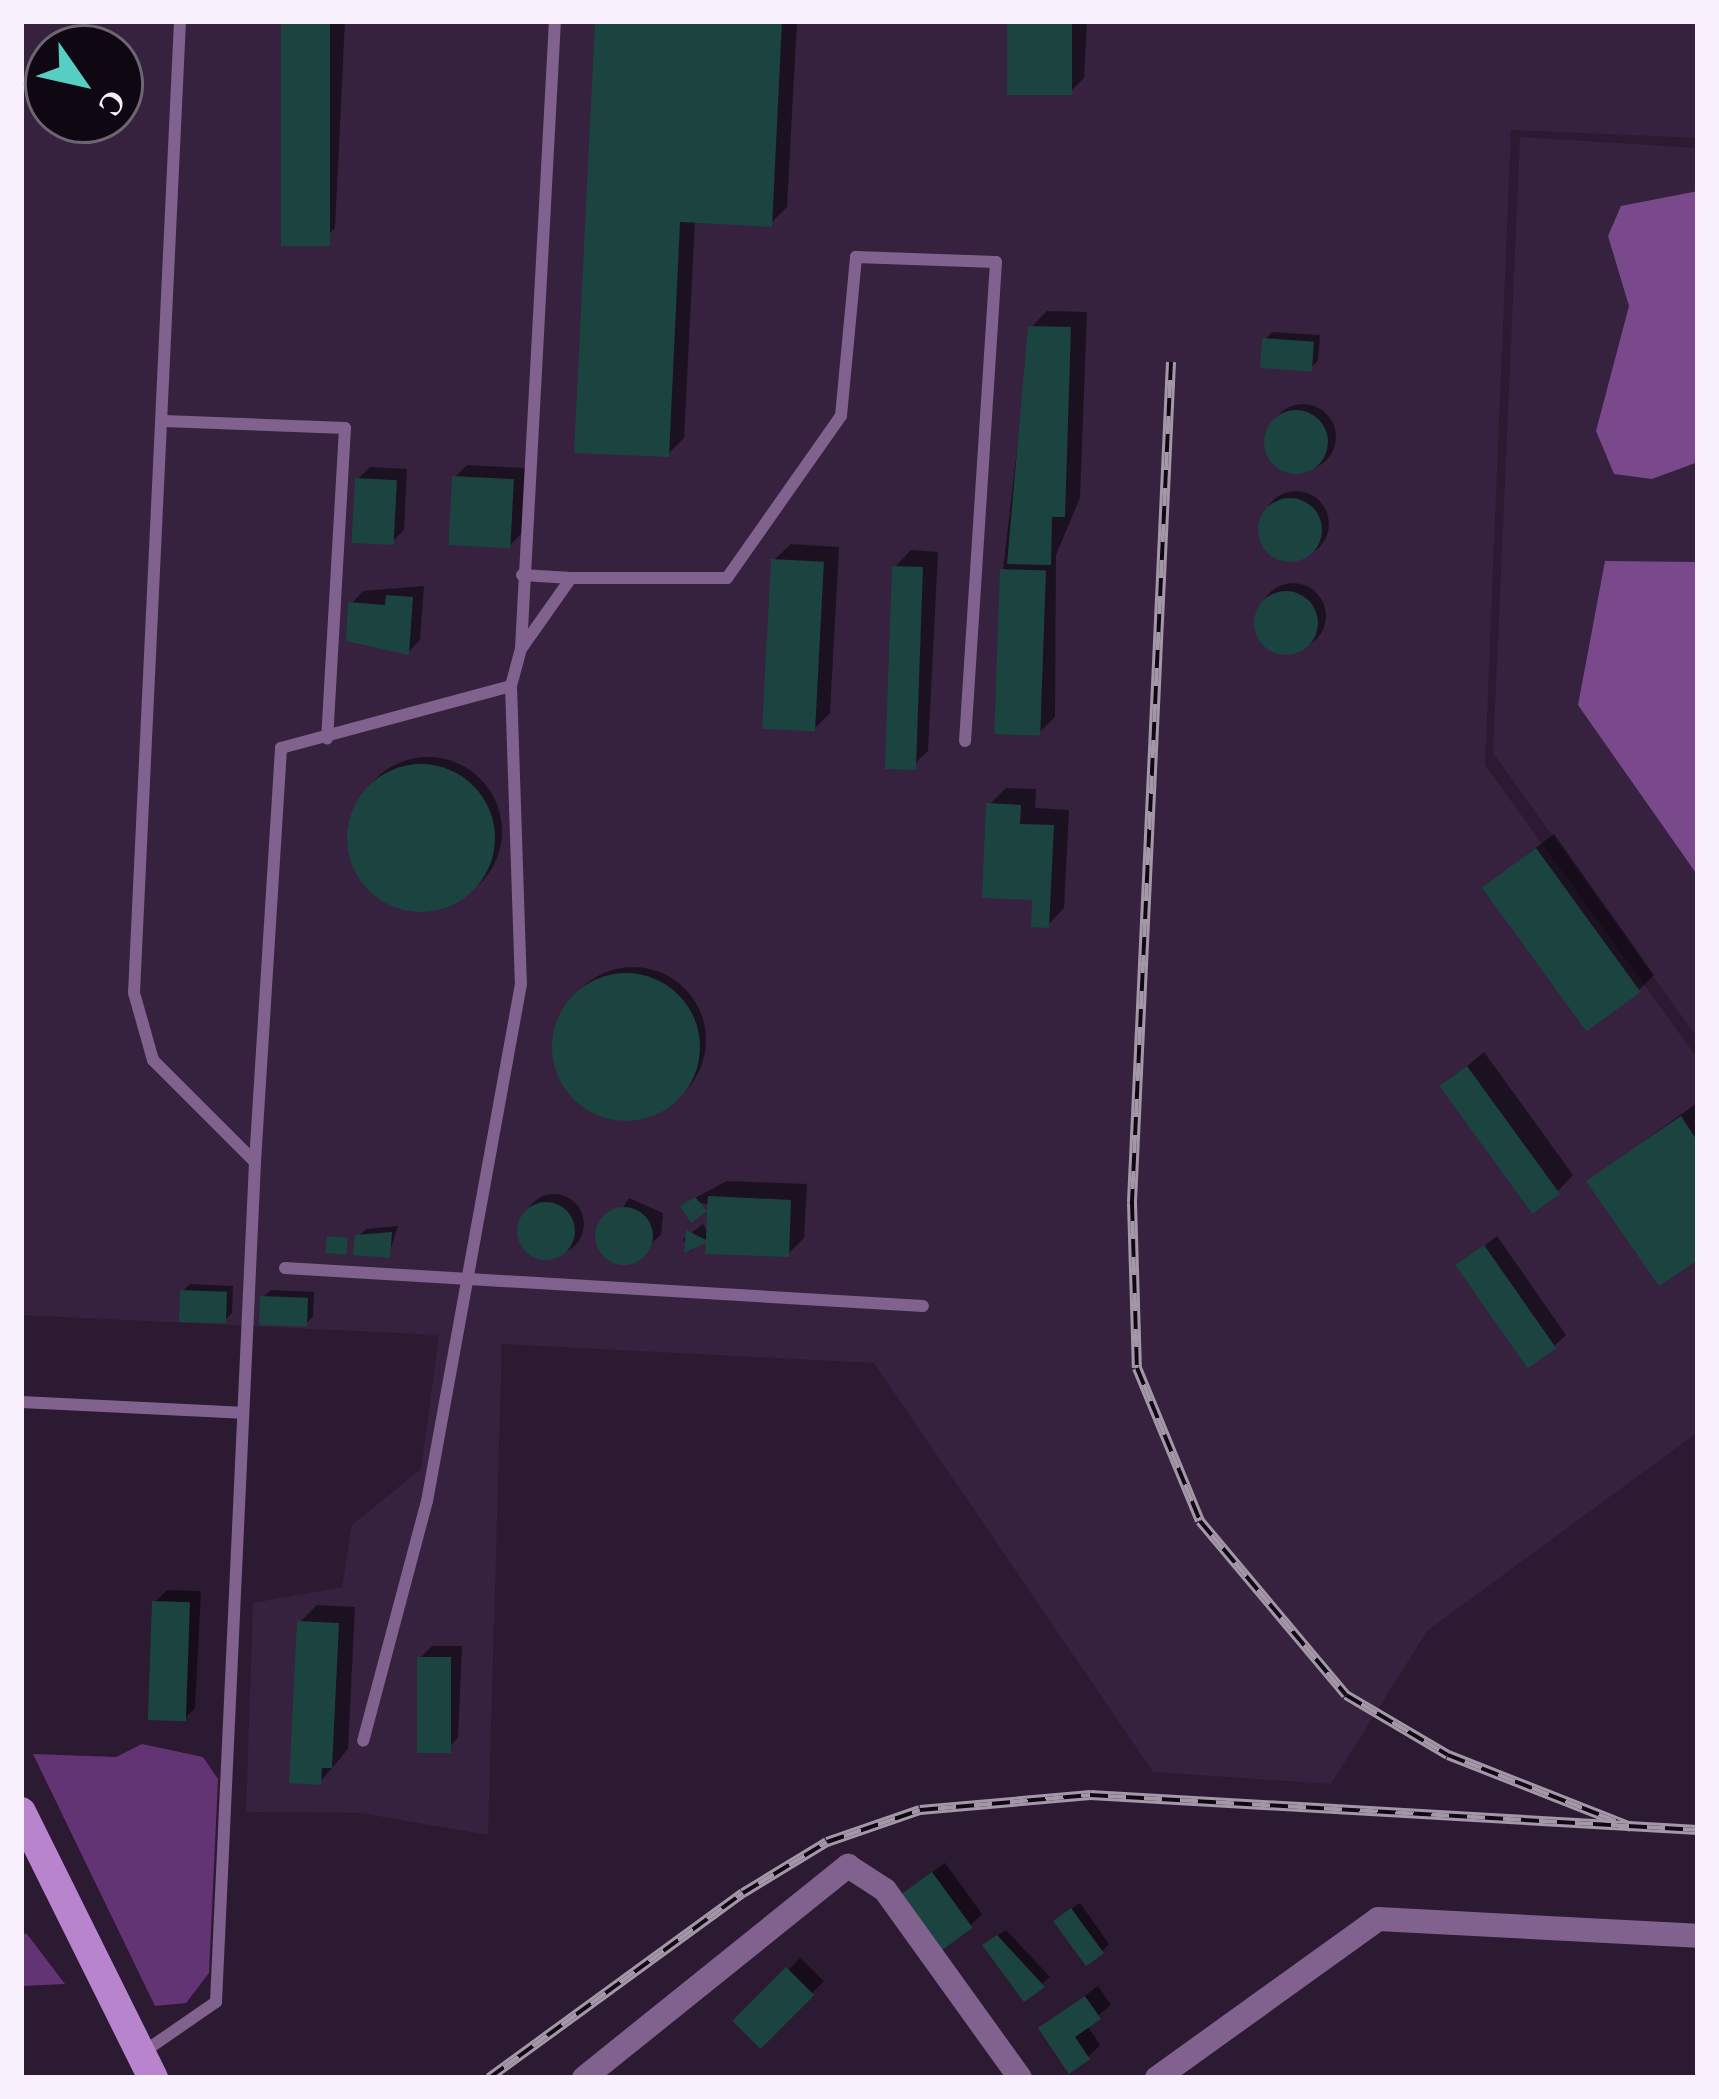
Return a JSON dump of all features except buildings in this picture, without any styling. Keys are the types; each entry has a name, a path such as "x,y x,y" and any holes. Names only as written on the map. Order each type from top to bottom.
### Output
{"main road":[{"path":"21,1812 147,2066"}],"street":[{"path":"584,2078 848,1866 885,1890 1020,2078"},
{"path":"1156,2078 1378,1919 1698,1936"}],"lane":[{"path":"180,21 136,1015 153,1060 255,1162"},
{"path":"363,1741 427,1501 521,984 511,686 520,650 555,21"},
{"path":"523,575 728,578 841,416 856,257 996,262 965,741"},
{"path":"164,421 345,428 327,738"},
{"path":"520,650 571,578"},
{"path":"147,2066 216,2002 255,1162 281,748 511,686"},
{"path":"285,1268 923,1306"},
{"path":"21,1402 242,1413"}],"shaded area":[{"path":"21,21 1698,21 1698,138 1511,130 1485,765 1698,1059 1698,1432 1427,1631 1331,1784 1153,1772 874,1363 502,1344 488,1835 360,1813 246,1812 253,1603 342,1587 352,1525 421,1469 439,1335 21,1315"},
{"path":"1520,137 1698,148 1698,1039 1493,753"},
{"path":"1698,191 1698,462 1652,479 1614,474 1596,431 1629,306 1608,236 1621,206"},
{"path":"1605,561 1698,562 1698,876 1578,705"},
{"path":"142,1744 203,1757 218,1779 209,1973 186,2003 155,2006 33,1754 116,1757"},
{"path":"21,1933 27,1934 65,1984 21,1986"}],"railway":[{"path":"1171,362 1132,1203 1137,1368 1200,1521 1346,1695 1448,1755 1631,1827"},
{"path":"489,2078 743,1893 827,1842 920,1810 1090,1795 1698,1830"}]}
